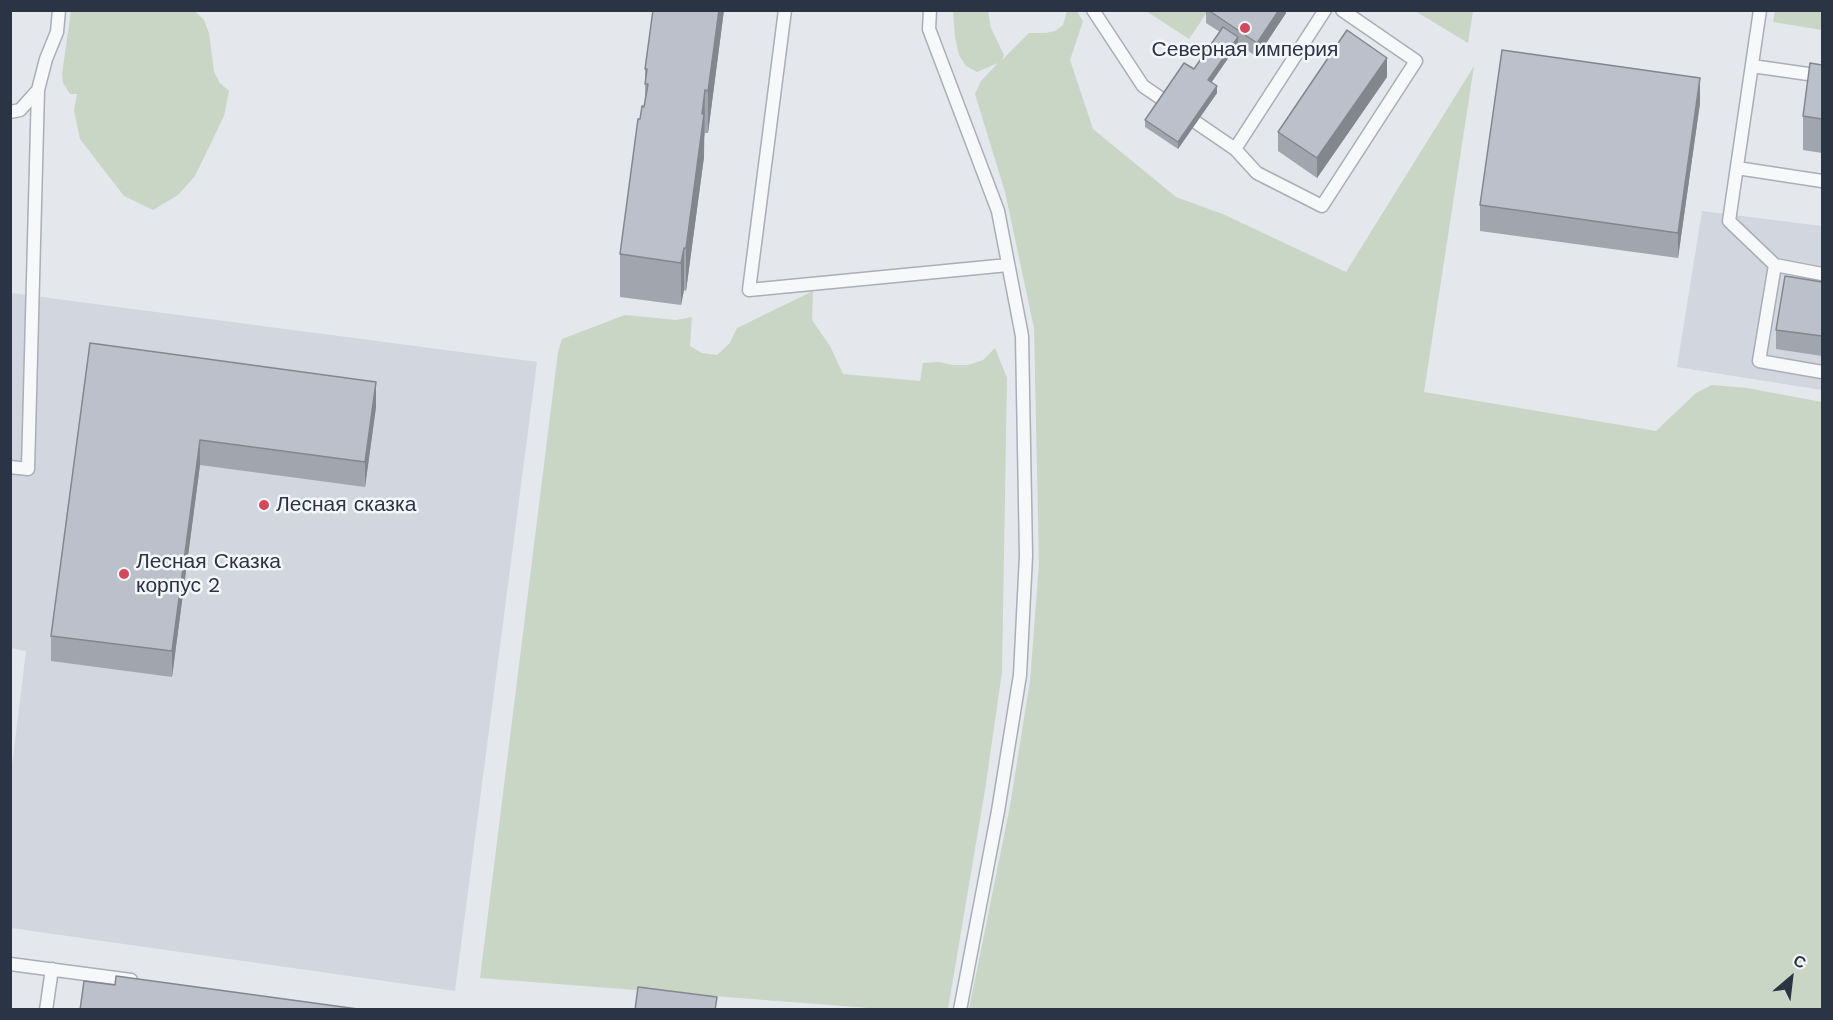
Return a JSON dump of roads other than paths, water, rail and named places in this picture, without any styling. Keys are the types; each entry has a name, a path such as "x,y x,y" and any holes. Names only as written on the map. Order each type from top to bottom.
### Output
{"lane":[{"path":"10,467 28,469 38,90 46,59 57,32 59,10"},
{"path":"785,10 749,290 1008,265"},
{"path":"930,10 929,29 998,211 1022,336 1026,556 1020,675 998,811 960,1010"},
{"path":"1093,10 1143,86 1235,149 1257,172 1322,206 1416,61 1342,10"},
{"path":"1235,149 1325,10"},
{"path":"1760,10 1729,221 1775,265 1822,273"},
{"path":"1752,66 1822,76"},
{"path":"10,112 20,110 38,90"},
{"path":"1737,168 1822,181"},
{"path":"1775,265 1759,361 1822,372"},
{"path":"10,964 147,982"},
{"path":"46,1010 52,969"}],"place":[{"name":"Северная империя","path":"1245,28"},
{"name":"Лесная сказка","path":"264,505"},
{"name":"Лесная Сказка корпус 2","path":"124,574"}]}
